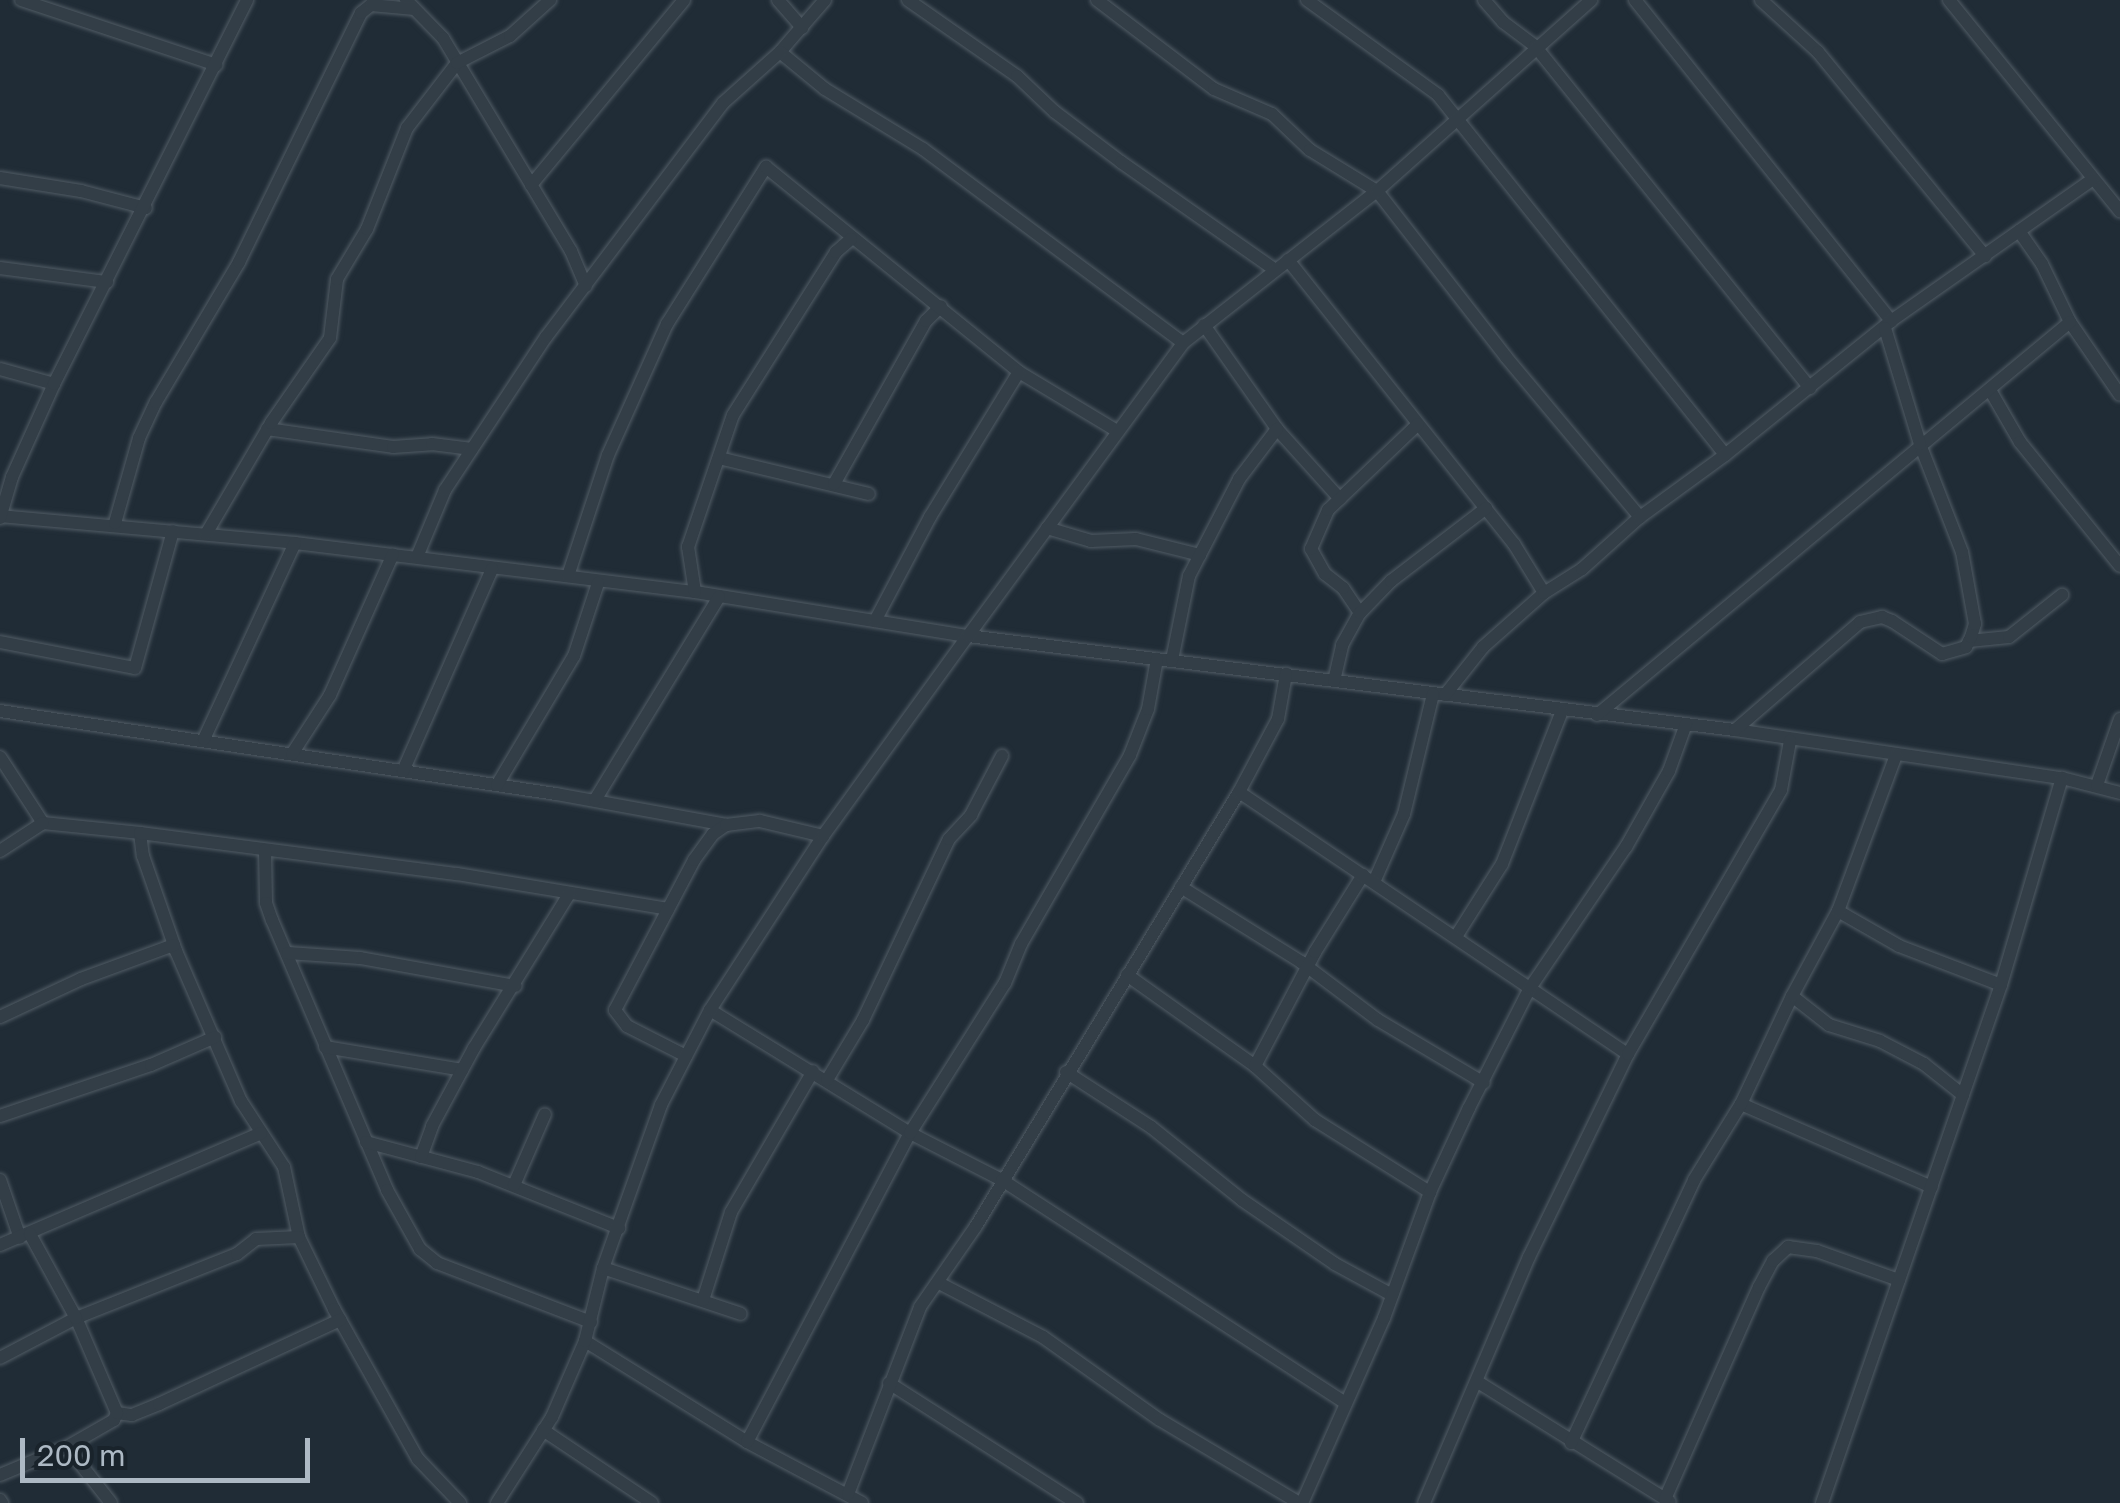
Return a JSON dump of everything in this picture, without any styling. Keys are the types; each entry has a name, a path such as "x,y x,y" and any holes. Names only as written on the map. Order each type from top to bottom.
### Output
{"street":[{"path":"21,0 216,65"},
{"path":"246,0 146,208 54,384 12,478 0,516 115,523 695,592 968,636 1735,730 2062,778 2120,793"},
{"path":"206,534 268,429 330,338 337,280 367,230 407,128 457,62 510,36 550,0"},
{"path":"532,185 684,0"},
{"path":"778,0 802,28"},
{"path":"417,557 445,490 546,336 723,103 780,52 825,0"},
{"path":"908,0 1017,76 1055,112 1120,162 1274,269"},
{"path":"1097,0 1214,89 1272,114 1310,150 1377,191 1506,357 1640,516"},
{"path":"1307,0 1438,95 1725,455"},
{"path":"1484,0 1503,22 1535,46 1810,388"},
{"path":"497,1503 543,1430 586,1340 603,1268 661,1105 710,1010 823,836 968,636 1183,343 1377,191 1591,0"},
{"path":"1635,0 1888,325 1920,444 1962,552 1975,624 1966,647 1942,654 1892,620 1871,618 1735,730"},
{"path":"1761,0 1818,52 1985,256"},
{"path":"1949,0 2120,211"},
{"path":"115,523 139,438 156,402 239,262 362,13 371,5 410,4 442,38 571,251 586,286"},
{"path":"780,52 825,89 923,149 1183,343"},
{"path":"568,576 608,455 667,324 764,168 821,207 850,239 942,306 1019,372 1117,432"},
{"path":"0,178 81,191 146,208"},
{"path":"1255,1066 1404,814 1439,694 1483,647 1544,593 1582,570 1640,516 1725,455 1888,325 2093,178"},
{"path":"2105,193 2120,182"},
{"path":"2019,231 2042,264 2070,322 2120,395"},
{"path":"695,592 688,546 733,416 836,252 850,239"},
{"path":"1288,260 1486,508 1544,593"},
{"path":"0,268 107,282"},
{"path":"834,484 926,321 942,306"},
{"path":"1597,715 2070,322"},
{"path":"1204,326 1278,429 1340,499"},
{"path":"0,369 54,384"},
{"path":"875,621 930,517 1019,372"},
{"path":"1990,390 2020,442 2120,566"},
{"path":"1360,613 1343,588 1325,574 1311,549 1328,510 1418,424"},
{"path":"268,429 394,446 432,444 472,449"},
{"path":"1172,660 1180,610 1200,555 1239,479 1278,429"},
{"path":"719,458 869,494"},
{"path":"1334,680 1342,645 1360,613 1392,581 1486,508"},
{"path":"1047,528 1091,541 1136,539 1200,555"},
{"path":"0,642 136,668 173,530"},
{"path":"204,739 296,543"},
{"path":"292,754 330,695 393,554"},
{"path":"403,771 492,569"},
{"path":"498,785 574,656 598,583"},
{"path":"1969,642 2009,637 2062,596"},
{"path":"594,800 719,597"},
{"path":"747,1442 910,1133 1005,983 1021,944 1130,755 1148,709 1157,658"},
{"path":"848,1494 920,1307 939,1283 1239,792 1278,719 1286,674"},
{"path":"0,710 594,800 726,824 760,821 823,836"},
{"path":"1457,936 1502,864 1562,710"},
{"path":"2097,785 2120,719"},
{"path":"939,1283 1042,1337 1160,1420 1300,1503 1392,1295 1430,1192 1530,988 1626,846 1670,771 1686,724"},
{"path":"1424,1503 1530,1257 1628,1054 1781,790 1790,741"},
{"path":"1571,1443 1694,1180 1741,1104 1792,996 1838,912 1896,755"},
{"path":"0,756 43,824"},
{"path":"827,1080 863,1020 949,839 970,815 1002,756"},
{"path":"1822,1503 2001,986 2062,778"},
{"path":"1239,792 1628,1054"},
{"path":"0,851 43,824 456,874 668,909"},
{"path":"686,1056 627,1026 616,1010 712,834 726,824"},
{"path":"140,833 143,856 174,945 241,1100 284,1166 300,1237 340,1320 418,1459 460,1503"},
{"path":"265,850 266,903 366,1142 413,1238 437,1264 591,1322"},
{"path":"1181,887 1309,969 1378,1020 1484,1083"},
{"path":"422,1157 432,1126 462,1070 569,894"},
{"path":"1838,912 1899,946 2001,986"},
{"path":"0,1017 81,979 174,945"},
{"path":"288,953 360,958 516,986"},
{"path":"1126,976 1255,1066 1316,1120 1430,1192"},
{"path":"1792,996 1829,1025 1880,1041 1924,1064 1963,1095"},
{"path":"710,1010 910,1133 1002,1180 1346,1403"},
{"path":"0,1116 151,1065 215,1037"},
{"path":"325,1048 462,1070"},
{"path":"702,1300 732,1212 812,1071"},
{"path":"1066,1072 1151,1127 1242,1200 1334,1264 1392,1295"},
{"path":"1741,1104 1932,1187"},
{"path":"514,1185 545,1114"},
{"path":"0,1245 261,1132"},
{"path":"366,1142 514,1185 619,1228"},
{"path":"0,1180 25,1236 76,1318 117,1413 114,1420 67,1447 0,1475"},
{"path":"0,1358 76,1318 237,1254 256,1240 300,1237"},
{"path":"1478,1382 1668,1501 1758,1287 1788,1247 1816,1252 1898,1280"},
{"path":"603,1268 741,1314"},
{"path":"117,1413 132,1415 160,1404 340,1320"},
{"path":"586,1340 747,1442 862,1503"},
{"path":"889,1383 1077,1503"},
{"path":"543,1430 652,1503"},
{"path":"67,1447 111,1503"}]}
